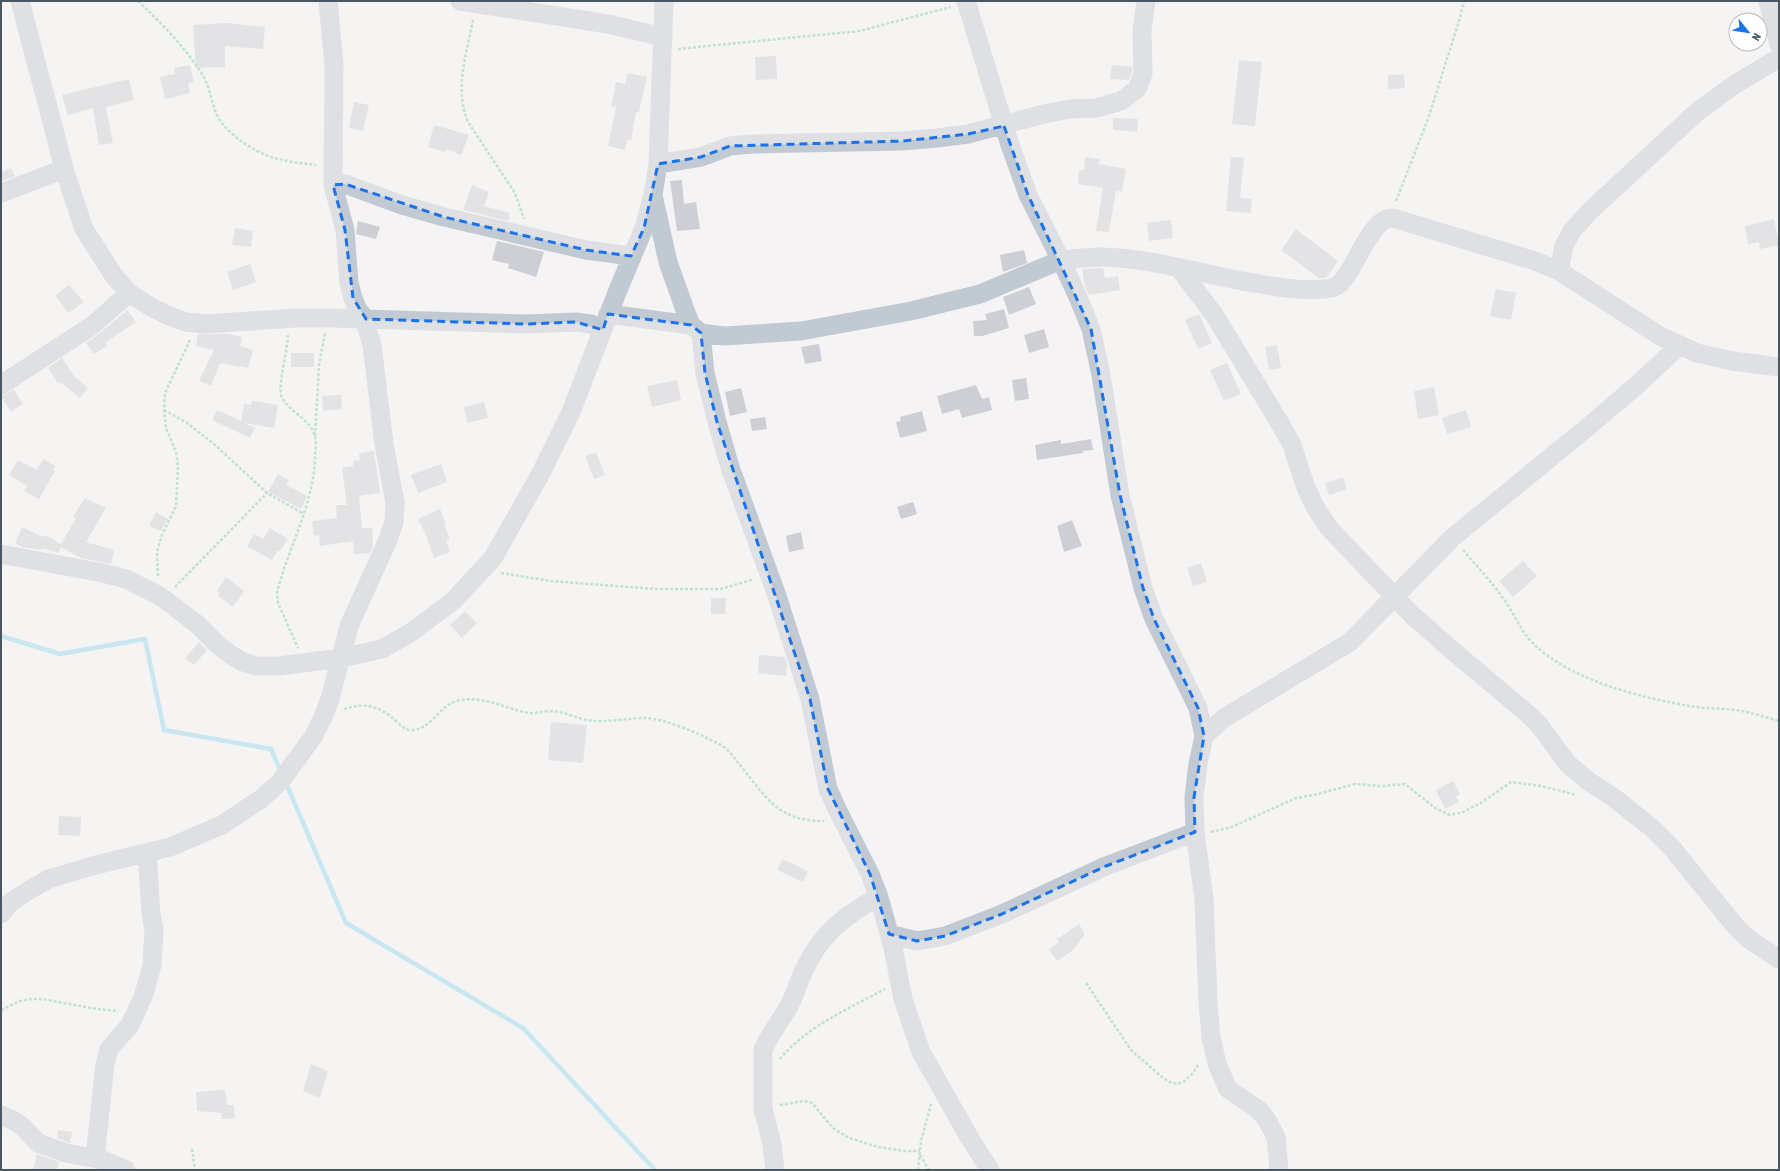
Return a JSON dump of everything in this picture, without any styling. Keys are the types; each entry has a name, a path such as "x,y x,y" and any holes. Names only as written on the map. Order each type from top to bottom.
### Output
{"street":[{"path":"20,1 64,169 84,229 114,276 129,293 169,316 186,322 206,324 289,318 526,324 576,322 591,324 606,322 696,329 724,336 801,331 910,311 980,294 1061,260 1099,257 1119,258 1179,268 1265,285 1308,290 1324,289 1337,286 1346,277 1375,228 1388,217 1528,259 1559,272 1578,282 1639,324 1679,346 1715,358 1752,365 1779,367"},
{"path":"1,914 11,902 49,879 193,839 222,825 261,799 280,782 313,737 323,717 349,626 394,522 395,502 384,444 374,373 372,345 365,319 358,310 353,298 348,268 345,230 333,185 334,65 328,1"},
{"path":"1,554 103,573 126,579 162,598 197,624 218,645 243,662 256,666 280,666 341,658 382,649 410,633 453,601 493,558 541,473 571,412 631,256 644,228 653,194 658,164 664,1"},
{"path":"658,164 701,157 730,146 753,144 903,141 968,134 1004,126 1044,114 1070,109 1096,108 1121,101 1137,89 1143,74 1142,30 1146,1"},
{"path":"1768,1 1779,42"},
{"path":"468,2 608,24 663,44"},
{"path":"967,2 1004,126 1028,195 1061,260 1091,329 1101,375 1120,495 1143,588 1154,619 1198,708 1204,736 1198,764 1194,796 1195,832 1204,899 1208,1003 1211,1037 1216,1057 1228,1089 1260,1110 1276,1137 1279,1170"},
{"path":"1559,272 1564,246 1572,231 1590,212 1697,112 1734,85 1779,58"},
{"path":"1,193 64,169"},
{"path":"333,185 345,184 422,211 530,237 586,250 631,256"},
{"path":"653,194 668,262 696,329 717,422 730,467 769,573 810,699 828,789 870,874 879,897 889,934 903,999 921,1052 937,1082 990,1170"},
{"path":"1179,268 1215,316 1281,425 1292,445 1305,485 1315,507 1329,528 1395,597 1443,642 1528,714 1540,726 1567,763 1588,781 1613,797 1652,828 1672,848 1736,927 1750,940 1779,959"},
{"path":"1,385 93,325 129,293"},
{"path":"1204,736 1224,718 1290,680 1350,642 1452,538 1589,426 1637,385 1679,346"},
{"path":"889,934 917,941 950,934 1002,914 1106,866 1195,832"},
{"path":"95,1158 105,1064 108,1049 130,1025 149,978 154,945 154,930 151,914 147,853"},
{"path":"775,1170 772,1144 763,1109 762,1060 764,1045 790,1005 806,965 816,947 844,918 858,907 879,897"},
{"path":"1,1115 23,1127 38,1143 66,1153 95,1158 126,1170"}],"path":[{"path":"138,1 157,18 191,58 203,76 217,114 223,125 235,136 260,154 279,160 333,166"},
{"path":"1388,217 1402,187 1420,140 1453,40 1464,1"},
{"path":"468,2 462,81 464,111 468,122 515,193 530,237"},
{"path":"663,44 860,31 967,2"},
{"path":"289,318 288,341 280,386 281,395 288,406 308,424 315,436"},
{"path":"302,663 289,626 278,603 277,592 312,489 315,467 315,436 319,365 325,335 331,318"},
{"path":"162,598 157,552 162,536 176,506 178,466 176,452 166,428 164,410 165,393 186,350 196,323"},
{"path":"164,410 175,415 208,440 241,468 267,493 304,514"},
{"path":"162,598 267,493"},
{"path":"1452,538 1486,575 1507,604 1521,628 1534,644 1555,661 1573,672 1603,685 1673,703 1735,710 1779,722"},
{"path":"483,569 551,581 675,590 721,589 769,573"},
{"path":"323,717 355,706 370,706 383,711 402,727 409,730 418,730 433,720 445,705 463,699 491,702 528,712 554,712 595,721 646,718 659,720 721,745 731,754 764,796 776,808 786,814 812,821 842,820"},
{"path":"1195,832 1215,832 1232,827 1296,798 1355,784 1382,786 1405,784 1435,808 1450,815 1462,812 1481,803 1511,782 1542,786 1580,795"},
{"path":"762,1083 792,1046 807,1034 850,1007 899,981"},
{"path":"1086,984 1131,1050 1170,1082 1178,1084 1184,1081 1193,1073 1198,1064 1206,1058 1216,1057"},
{"path":"1,1010 20,1001 42,999 97,1009 116,1011 137,1010"},
{"path":"918,1170 920,1151 927,1118 937,1082"},
{"path":"763,1109 794,1101 804,1101 812,1104 833,1128 849,1138 892,1149 920,1151"},
{"path":"192,1148 195,1170"},
{"path":"920,1155 929,1170"}],"highlighted area":[{"path":"1004,126 1028,195 1091,329 1120,495 1143,588 1154,619 1198,708 1204,736 1194,797 1195,832 1106,866 1002,914 945,936 917,941 889,934 870,874 828,789 810,699 717,422 705,373 701,333 691,325 608,314 603,330 576,322 526,324 366,319 353,298 345,230 333,185 345,184 444,217 586,250 631,256 644,228 658,164 701,157 730,146 903,141 968,134"}],"building":[{"path":"228,23 265,27 263,49 225,46 225,67 196,68 193,25"},
{"path":"776,56 777,79 756,80 755,57"},
{"path":"1239,60 1262,62 1255,126 1232,124"},
{"path":"190,65 194,82 188,83 190,93 165,99 160,77 175,74 174,68"},
{"path":"1112,65 1132,67 1129,80 1110,79"},
{"path":"628,73 647,77 639,112 636,112 631,140 627,140 625,150 608,146 616,107 611,106 616,82 625,84"},
{"path":"1404,74 1405,88 1388,89 1388,75"},
{"path":"129,79 134,100 106,107 113,143 99,145 93,108 68,115 62,95"},
{"path":"354,102 369,105 363,131 349,128"},
{"path":"1113,118 1138,119 1137,132 1113,130"},
{"path":"434,125 469,135 461,155 446,149 445,152 428,147"},
{"path":"1085,157 1100,159 1099,164 1126,169 1122,192 1116,190 1109,232 1096,231 1103,188 1078,184 1079,170 1084,170"},
{"path":"1231,157 1244,158 1240,198 1252,199 1251,213 1226,211"},
{"path":"11,168 15,176 2,181 1,173"},
{"path":"682,180 684,204 696,202 700,229 677,231 670,181"},
{"path":"472,185 489,192 484,206 510,213 508,221 463,210"},
{"path":"1774,219 1779,245 1760,249 1759,242 1748,244 1745,226"},
{"path":"1171,220 1173,238 1149,241 1147,223"},
{"path":"358,221 380,227 376,239 356,234"},
{"path":"235,228 253,231 251,247 232,245"},
{"path":"1296,229 1338,261 1326,278 1319,278 1281,250"},
{"path":"497,241 544,252 536,277 508,268 509,264 492,260"},
{"path":"1024,250 1027,263 1003,272 1000,255"},
{"path":"250,264 256,282 233,290 227,272"},
{"path":"1103,268 1105,278 1118,276 1120,290 1089,295 1085,287 1082,269"},
{"path":"69,285 84,302 68,313 55,295"},
{"path":"1029,287 1036,304 1009,315 1003,297"},
{"path":"1496,289 1516,293 1511,320 1490,316"},
{"path":"1004,309 1009,328 982,336 974,336 973,321 987,320 985,314"},
{"path":"127,310 136,322 105,343 107,346 94,354 86,343"},
{"path":"1199,314 1212,343 1198,349 1185,320"},
{"path":"1044,329 1049,347 1029,353 1024,335"},
{"path":"198,334 228,334 242,337 240,346 253,350 248,368 220,363 211,386 199,381 214,350 196,346"},
{"path":"819,344 822,361 805,364 801,347"},
{"path":"1277,345 1281,368 1269,370 1265,347"},
{"path":"291,353 314,353 314,367 291,367"},
{"path":"62,358 75,377 88,388 80,398 60,382 58,383 48,368"},
{"path":"1227,363 1241,394 1224,401 1210,370"},
{"path":"1026,378 1029,399 1015,401 1012,380"},
{"path":"677,380 681,400 652,407 647,386"},
{"path":"976,385 982,399 989,397 992,410 962,418 959,409 942,414 937,396"},
{"path":"1434,387 1439,415 1418,419 1414,391"},
{"path":"741,388 747,412 730,416 725,392"},
{"path":"14,390 23,404 11,412 1,396"},
{"path":"341,395 342,409 323,411 322,396"},
{"path":"252,401 278,405 274,428 244,423 255,428 250,438 212,420 217,410 241,421 244,404 251,405"},
{"path":"484,402 488,418 467,423 464,407"},
{"path":"1466,410 1471,427 1447,434 1442,418"},
{"path":"922,411 927,431 900,438 896,422 901,421 900,417"},
{"path":"765,417 767,429 752,431 750,419"},
{"path":"1091,439 1093,450 1037,460 1035,445 1061,440 1061,444"},
{"path":"374,451 380,493 359,496 362,528 372,528 373,546 370,553 354,554 353,541 320,546 319,535 314,536 312,521 337,518 336,505 347,505 342,468 353,466 353,461 360,460 359,453"},
{"path":"596,452 605,475 594,479 585,456"},
{"path":"43,459 55,466 53,470 55,471 39,499 24,491 27,486 9,475 18,460 37,470"},
{"path":"441,464 447,482 418,493 411,475"},
{"path":"278,474 289,480 286,485 307,496 301,509 268,492"},
{"path":"1343,477 1347,489 1329,495 1325,483"},
{"path":"85,498 106,508 86,542 114,550 111,564 81,558 61,547 58,553 42,548 41,550 22,547 15,543 22,527 43,537 45,535 61,544 76,518 73,517"},
{"path":"913,502 917,514 901,519 897,507"},
{"path":"440,509 446,524 444,525 450,539 446,541 450,552 434,558 418,519"},
{"path":"156,512 168,519 161,531 149,526"},
{"path":"1072,520 1082,546 1064,552 1057,526"},
{"path":"270,528 288,539 280,551 278,550 272,560 247,546 254,534 263,539"},
{"path":"801,532 804,549 789,552 786,536"},
{"path":"1523,561 1537,576 1513,597 1499,581"},
{"path":"1201,563 1207,582 1193,586 1187,568"},
{"path":"226,577 244,591 233,607 218,596 220,593 217,591"},
{"path":"711,598 726,598 725,614 711,614"},
{"path":"465,611 477,623 462,638 450,625"},
{"path":"199,642 207,650 194,665 185,658"},
{"path":"759,655 785,657 787,662 786,676 758,673"},
{"path":"551,722 587,725 583,763 548,760"},
{"path":"1453,781 1460,794 1456,797 1459,802 1445,809 1436,790"},
{"path":"59,816 81,817 80,836 58,835"},
{"path":"782,859 808,871 803,882 777,870"},
{"path":"1079,924 1085,934 1073,950 1057,961 1049,950 1059,942 1057,939"},
{"path":"311,1064 328,1071 320,1098 303,1091"},
{"path":"225,1090 227,1105 234,1105 235,1118 221,1119 222,1113 197,1111 196,1092"},
{"path":"58,1130 72,1132 70,1143 57,1138"},
{"path":"37,1154 59,1162 57,1170 33,1170"}],"waterway":[{"path":"1,636 60,654 145,639 164,730 271,749 281,772"},
{"path":"286,783 346,923 523,1028 655,1170"}]}
